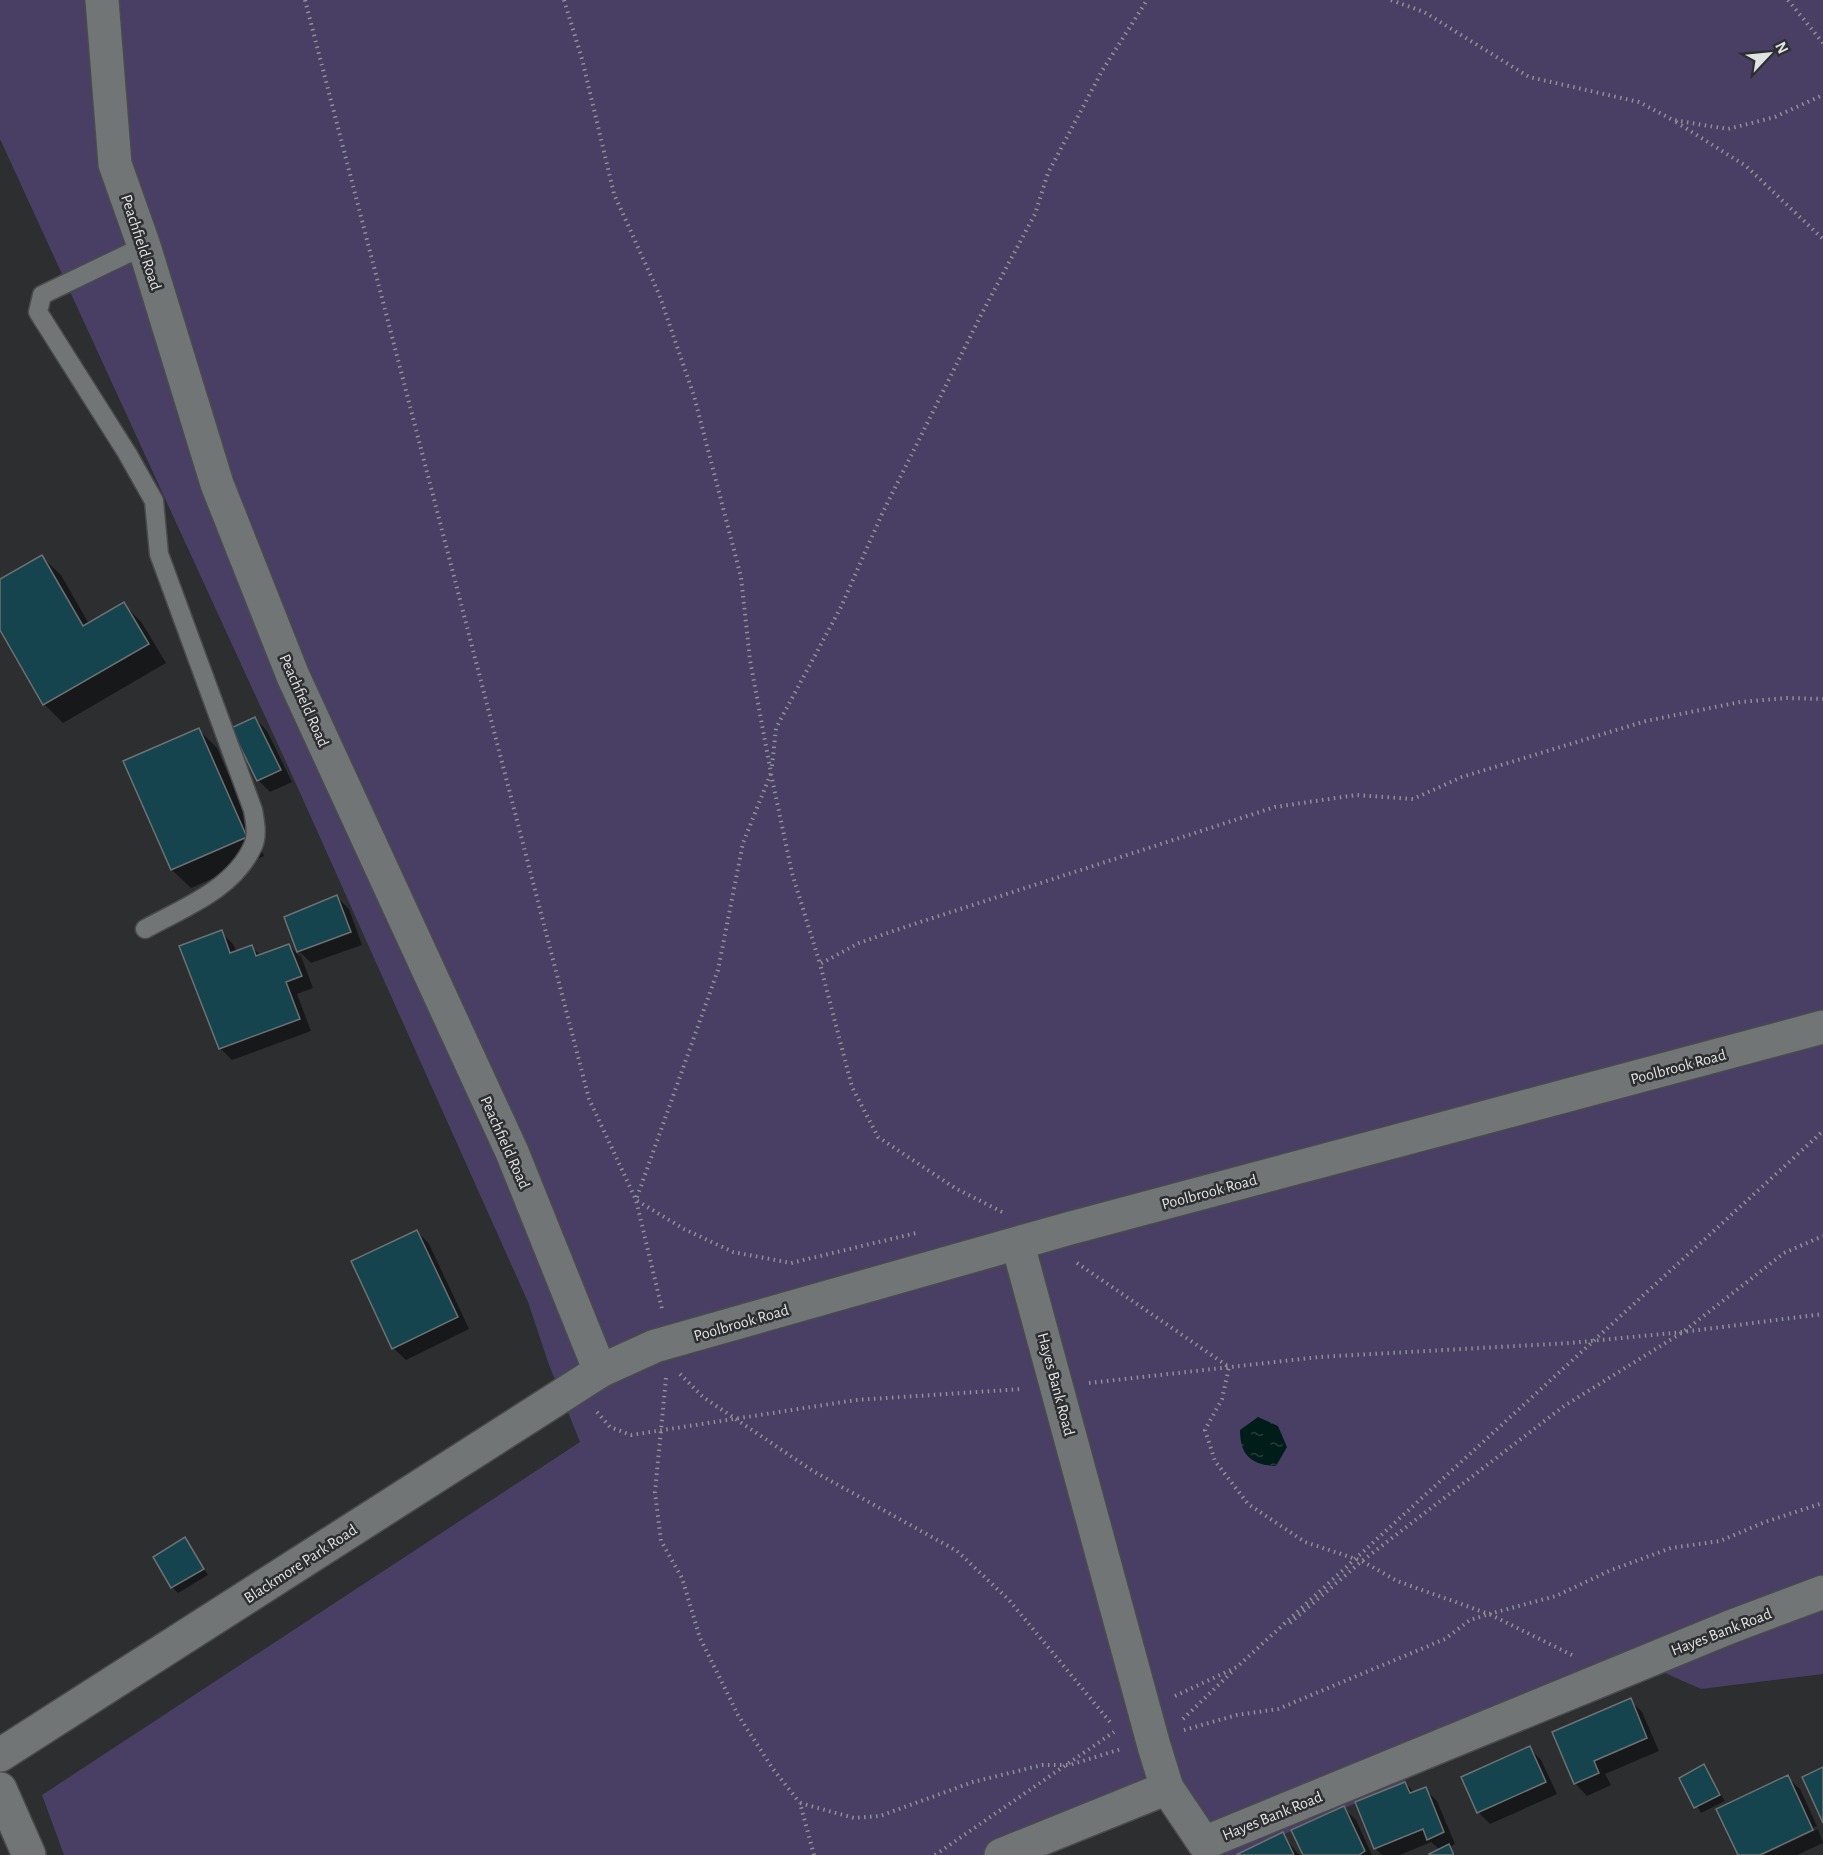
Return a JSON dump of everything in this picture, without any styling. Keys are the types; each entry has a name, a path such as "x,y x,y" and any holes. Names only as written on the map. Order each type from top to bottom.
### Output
{"street":[{"name":"Peachfield Road","path":"102,0 116,164 144,246 217,483 293,676 512,1152 600,1371"},
{"name":"Poolbrook Road","path":"600,1371 670,1342 1015,1230 1067,1229 1823,1027"},
{"name":"Hayes Bank Road","path":"1015,1230 1144,1711 1145,1746 1167,1788 1207,1849 1598,1681 1823,1592"},
{"name":"Blackmore Park Road","path":"0,1755 600,1371"},
{"path":"1001,1855 1167,1788"},
{"path":"0,1789 29,1855"}],"lane":[{"path":"144,246 42,295 38,312 127,453 154,501 159,554 253,810 256,829 254,845 223,885 145,929"}],"path":[{"path":"305,0 589,1099 636,1200 670,1342 680,1374 703,1397 813,1471 957,1551 1009,1600 1117,1730 1145,1746"},
{"path":"564,0 582,60 614,194 659,294 694,396 741,577 750,660 792,873 820,964 852,1087 878,1137 955,1188 1002,1212 1015,1230"},
{"path":"636,1200 718,970 743,843 771,773 776,728 841,607 882,514 987,303 1035,214 1048,173 1102,71 1147,0"},
{"path":"1391,0 1424,12 1529,77 1639,102 1673,120 1746,166 1823,239"},
{"path":"1788,0 1823,44"},
{"path":"1673,120 1728,129 1776,117 1823,95"},
{"path":"820,964 859,943 905,927 1275,807 1356,795 1413,799 1462,777 1646,721 1740,702 1787,698 1823,699"},
{"path":"1144,1711 1237,1667 1823,1131"},
{"path":"636,1200 684,1229 733,1252 791,1263 923,1231"},
{"path":"990,1214 1002,1212"},
{"path":"1067,1229 1073,1260 1229,1367"},
{"path":"1145,1746 1362,1561 1564,1406 1683,1332 1784,1254 1823,1236"},
{"path":"631,1435 856,1400 1057,1386 1319,1357 1594,1341 1823,1314"},
{"path":"670,1342 655,1492 661,1540 682,1578 700,1638 738,1715 773,1769 800,1803 814,1855"},
{"path":"1229,1367 1222,1399 1205,1430 1215,1461 1248,1504 1305,1542 1362,1561 1397,1581 1489,1614 1563,1650 1580,1661 1598,1681"},
{"path":"800,1803 854,1818 880,1816 973,1782 1042,1765 1065,1765 1145,1746 1208,1723 1278,1709 1445,1639 1470,1620 1556,1596 1609,1570 1671,1548 1720,1541 1765,1522 1823,1503"},
{"path":"935,1855 1117,1730"}],"shaded area":[{"path":"0,0 1823,0 1823,1674 1701,1689 1654,1668 1407,1775 1405,1782 1236,1855 1198,1855 1164,1808 1046,1855 64,1855 42,1795 580,1442 549,1365 528,1302 297,786 0,139"}],"water":[{"path":"1258,1417 1278,1426 1287,1447 1276,1466 1254,1461 1242,1446 1240,1430"}],"building":[{"path":"42,555 83,626 124,602 149,644 43,705 0,630 0,579"},
{"path":"255,717 281,770 257,781 231,728"},
{"path":"199,728 247,837 171,870 123,761"},
{"path":"337,895 351,932 297,952 284,917"},
{"path":"222,930 230,953 252,945 256,956 289,944 302,976 286,982 300,1019 219,1049 179,946"},
{"path":"417,1230 458,1317 392,1349 351,1261"},
{"path":"185,1537 204,1569 171,1588 153,1557"},
{"path":"1631,1698 1647,1738 1594,1761 1599,1773 1574,1784 1552,1732"},
{"path":"1530,1746 1546,1782 1477,1813 1461,1777"},
{"path":"1704,1764 1720,1795 1694,1808 1679,1778"},
{"path":"1823,1767 1823,1823 1802,1777"},
{"path":"1788,1775 1813,1830 1760,1855 1738,1855 1716,1809"},
{"path":"1405,1782 1410,1793 1426,1787 1444,1832 1427,1840 1423,1829 1374,1849 1355,1802"},
{"path":"1344,1806 1365,1851 1359,1855 1303,1855 1291,1830"},
{"path":"1283,1832 1294,1855 1236,1855"},
{"path":"1449,1844 1454,1855 1429,1854"}]}
